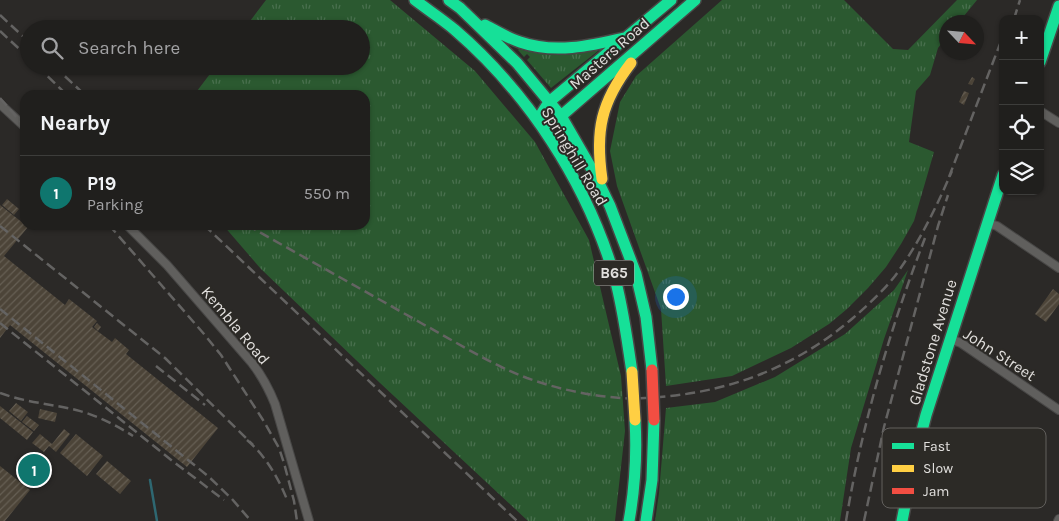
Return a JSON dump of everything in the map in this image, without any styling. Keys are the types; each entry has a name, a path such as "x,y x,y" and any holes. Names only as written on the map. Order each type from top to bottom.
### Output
{"main road":[{"name":"Springhill Road","path":"415,0 454,29 479,53 507,82 540,124 575,181 601,238 614,274 621,303 632,372 636,467 634,496 629,521"},
{"name":"Springhill Road","path":"449,0 460,8 517,63 561,116 594,173 610,206 636,274 646,317 652,370 654,420 652,480 646,521"},
{"name":"Masters Road","path":"671,0 550,102 542,113 540,124 551,122 561,116 696,0"},
{"path":"1041,60 1059,6"},
{"path":"460,8 491,29 518,42 541,48 572,48 628,37"},
{"path":"610,206 599,165 599,133 605,104 629,65 654,36"},
{"name":"Gladstone Avenue","path":"923,428 999,187"},
{"name":"Gladstone Avenue","path":"902,521 905,508"}],"street":[{"path":"0,104 20,122"},
{"path":"1044,114 1059,123"},
{"path":"987,224 997,226 1059,268"},
{"name":"Kembla Road","path":"131,230 167,265 252,363 264,380 275,404 309,521"},
{"name":"John Street","path":"950,339 961,343 1059,410"}],"green space":[{"path":"266,0 390,0 475,71 535,142 589,240 621,376 625,431 615,521 528,521 261,269 227,230 370,230 370,90 198,90 209,75 370,75 370,20 251,20"},
{"path":"722,0 844,0 893,49 908,50 939,18 939,47 930,75 916,91 909,142 934,152 914,221 901,244 886,267 868,288 829,324 791,348 732,376 666,386 661,309 617,186 610,151 620,102 636,76"},
{"path":"957,0 977,0 965,15 942,15"},
{"path":"519,49 558,55 598,51 551,88 527,60 530,57 527,54 524,57"},
{"path":"908,270 884,339 851,448 840,521 655,521 666,408 715,402 775,377 845,334 894,290"}],"building":[{"path":"972,77 975,79 972,85 968,84"},
{"path":"964,91 969,93 964,105 959,102"},
{"path":"7,199 19,209 14,215 2,205"},
{"path":"0,205 20,221 20,230 26,230 4,256 65,305 69,299 97,321 92,327 112,342 115,338 129,350 126,354 218,428 187,467 10,325 0,338"},
{"path":"1053,289 1059,294 1059,304 1046,322 1035,314"},
{"path":"97,323 101,327 98,331 94,327"},
{"path":"16,403 28,412 21,421 9,411"},
{"path":"0,406 33,432 27,440 0,418"},
{"path":"40,409 57,413 55,422 38,418"},
{"path":"27,416 39,425 34,431 22,422"},
{"path":"64,429 70,434 56,452 49,446 44,452 32,443 40,434 52,444"},
{"path":"76,434 103,456 87,476 60,453"},
{"path":"107,461 131,481 120,494 96,474"},
{"path":"0,466 30,490 5,521 0,521"}],"waterway":[{"path":"150,480 157,521"}],"railway":[{"path":"1015,15 1020,0"},
{"path":"0,15 20,34"},
{"path":"0,31 20,50"},
{"path":"949,177 999,46"},
{"path":"46,75 62,90"},
{"path":"64,75 80,90"},
{"path":"0,98 20,121"},
{"path":"256,230 473,352 527,378 586,394 627,398 655,397 687,394 738,382 787,363 832,335 870,303 895,276 912,251 952,171"},
{"path":"884,428 948,195"},
{"path":"0,226 165,358 253,445"},
{"path":"113,230 221,355 263,420 279,448 294,501 297,521"},
{"path":"209,230 517,521"},
{"path":"846,521 860,449 878,377 900,307 925,238"},
{"path":"0,309 208,476 251,521"},
{"path":"0,323 224,500"},
{"path":"156,366 205,405"},
{"path":"0,393 18,399 83,412 106,421 133,436"},
{"path":"864,521 882,436"},
{"path":"247,440 271,468 288,502"}],"traffic: fast":[{"path":"415,0 455,30 507,82 530,110 571,173 588,206 614,275 632,372"},
{"path":"449,0 460,8 517,63 561,116 594,173 610,206 636,274 646,317 652,370"},
{"path":"539,123 542,113 549,102 671,0"},
{"path":"540,124 551,122 561,116 695,0"},
{"path":"1041,60 1059,6"},
{"path":"485,25 516,40 546,48 572,48 624,38"},
{"path":"923,428 999,187"},
{"path":"629,521 635,470 635,420"},
{"path":"646,521 652,480 654,420"},
{"path":"902,521 905,508"}],"traffic: slow":[{"path":"602,179 599,146 603,118 613,91 631,63"},
{"path":"632,372 635,420"}],"traffic: jam":[{"path":"652,370 654,420"}],"place":[{"name":"P19","path":"34,470"}]}
